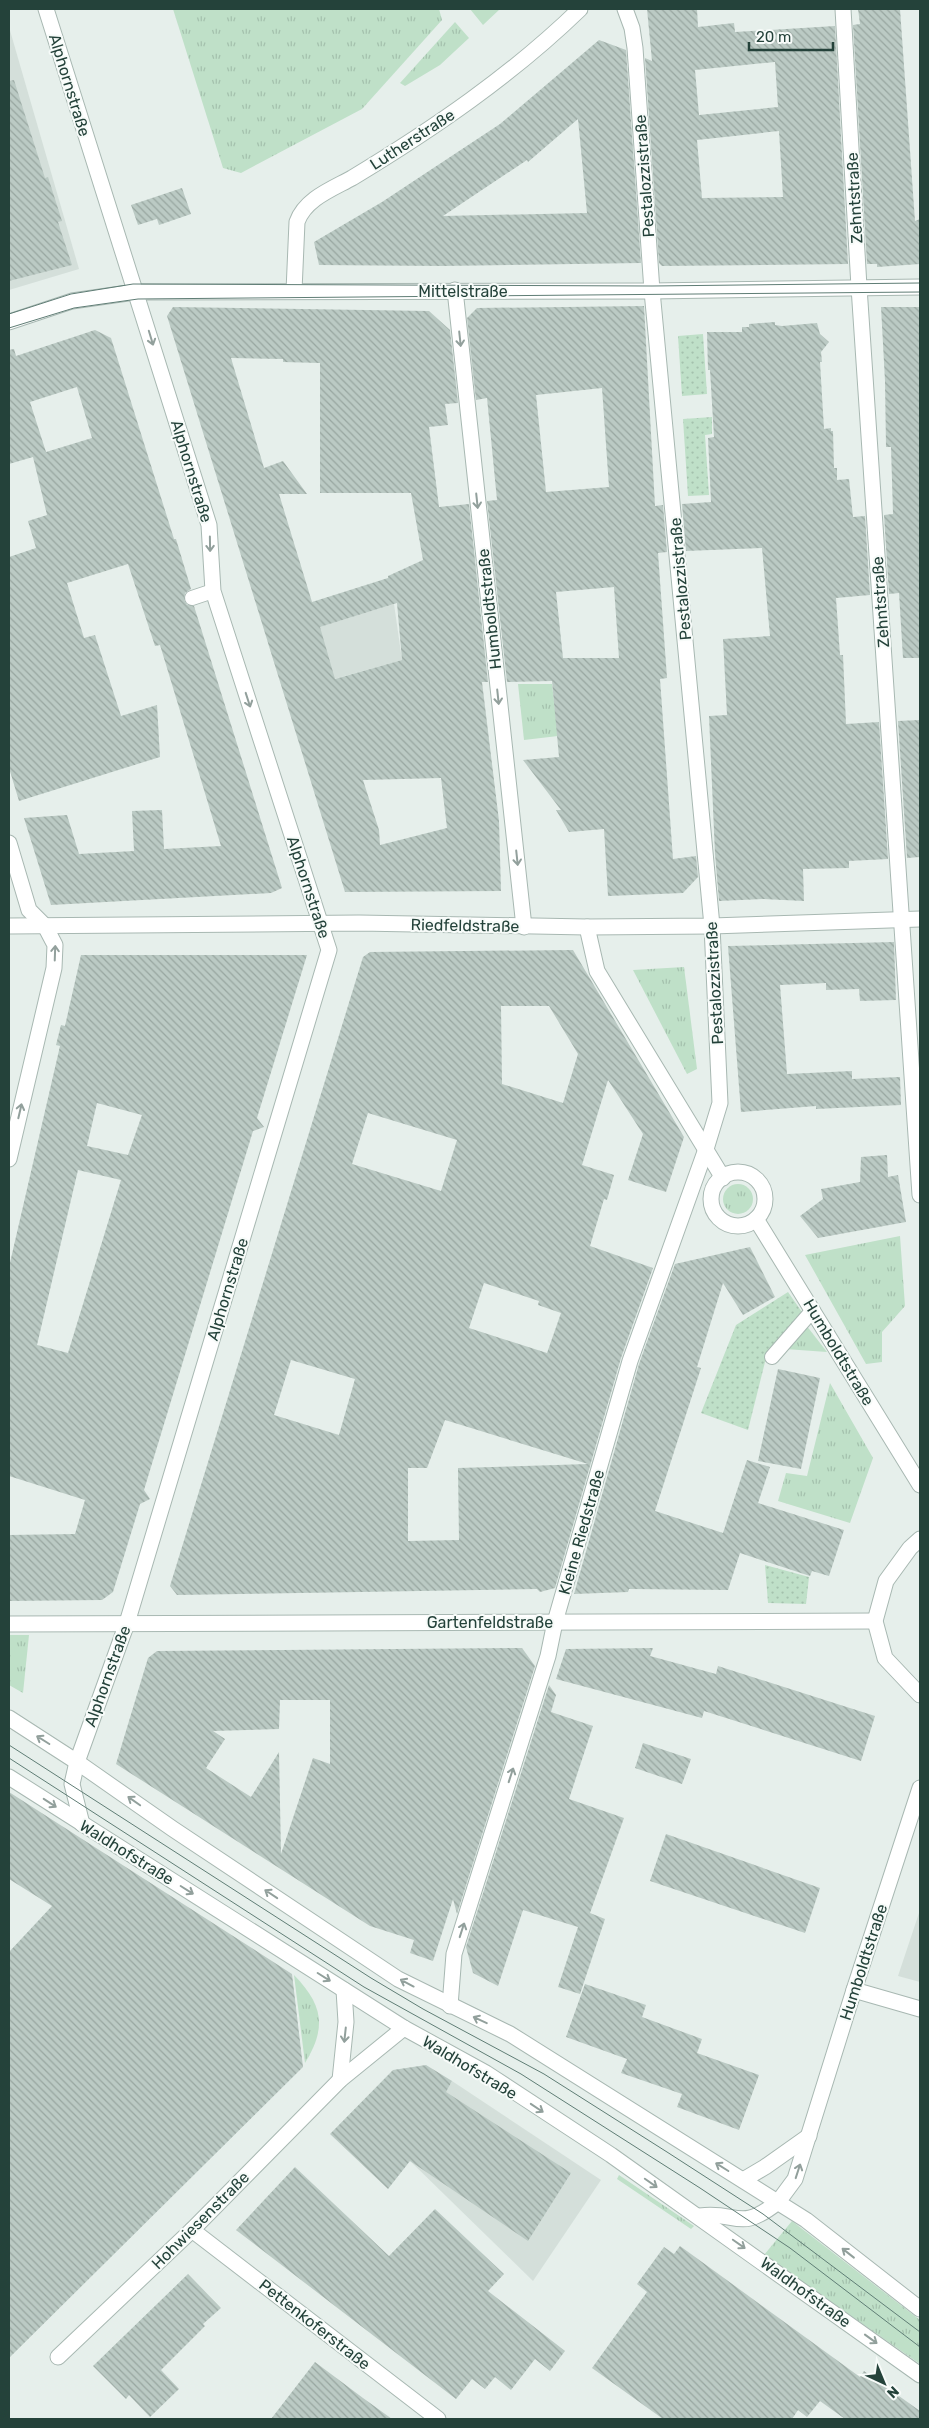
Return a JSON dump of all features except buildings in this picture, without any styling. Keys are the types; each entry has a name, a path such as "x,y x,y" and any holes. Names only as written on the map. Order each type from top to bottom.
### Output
{"street":[{"name":"Alphornstraße","path":"46,9 209,525 212,591 330,950 127,1623 77,1762 72,1784 82,1824"},
{"name":"Lutherstraße","path":"294,291 297,222 301,211 310,203 411,142 475,98 580,9"},
{"name":"Pestalozzistraße","path":"625,9 632,28 635,48 652,291 712,926 720,1103 706,1149"},
{"name":"Zehntstraße","path":"843,9 859,287 920,1195"},
{"name":"Mittelstraße","path":"9,322 72,301 135,292 652,291 920,287"},
{"name":"Humboldtstraße","path":"455,290 524,927"},
{"path":"9,843 29,910 45,926 56,945 54,968 9,1158"},
{"name":"Riedfeldstraße","path":"9,926 321,923 587,927 712,926 920,919"},
{"path":"587,927 597,971 723,1178"},
{"name":"Kleine Riedstraße","path":"450,2006 454,1954 548,1656 555,1622 630,1361 706,1149"},
{"path":"736,1173 744,1173 759,1182 765,1198 764,1207 756,1219 746,1225 737,1227 728,1225 714,1213 711,1196 714,1187 723,1178 736,1173"},
{"name":"Humboldtstraße","path":"756,1219 920,1486"},
{"path":"920,1539 910,1548 886,1581 875,1621 884,1658 920,1695"},
{"name":"Gartenfeldstraße","path":"9,1624 875,1621"},
{"path":"9,1718 398,1979 510,2034 806,2220 920,2310"},
{"name":"Waldhofstraße","path":"9,1777 404,2028 486,2073 699,2216 920,2374"},
{"name":"Humboldtstraße","path":"699,2216 748,2220 763,2214 778,2202 795,2179 920,1788"},
{"path":"340,2080 346,2022 344,1990"},
{"path":"854,1990 920,2009"},
{"name":"Hohwiesenstraße","path":"58,2357 192,2230 340,2080 404,2028"},
{"path":"743,2180 809,2136"},
{"name":"Pettenkoferstraße","path":"192,2230 438,2419"}],"lane":[{"path":"192,598 212,591"},
{"path":"772,1357 813,1310"}],"shaded area":[{"path":"9,27 79,269 9,290"},
{"path":"394,604 402,660 284,693 268,643"},
{"path":"920,1910 920,1982 898,1976"},
{"path":"452,2081 601,2180 533,2281 407,2158"}],"green space":[{"path":"173,9 439,9 442,20 362,109 241,173 223,168"},
{"path":"470,9 500,9 483,25"},
{"path":"455,22 469,38 440,65 405,86 400,83"},
{"path":"703,334 707,394 682,396 678,336"},
{"path":"712,417 712,434 705,435 709,495 688,496 683,419"},
{"path":"518,684 552,684 558,736 524,740"},
{"path":"684,967 697,1069 687,1074 633,970"},
{"path":"738,1184 744,1185 752,1193 752,1205 744,1213 738,1214 732,1213 724,1205 723,1199 724,1193 732,1185"},
{"path":"900,1236 905,1306 882,1332 882,1362 866,1364 805,1255"},
{"path":"788,1292 804,1315 768,1350 748,1430 701,1413 736,1325"},
{"path":"806,1325 827,1352 785,1349"},
{"path":"830,1383 873,1458 850,1523 778,1501 786,1473 807,1476"},
{"path":"765,1565 809,1577 806,1604 768,1603"},
{"path":"9,1635 29,1635 23,1693 9,1685"},
{"path":"294,1975 311,1996 319,2017 317,2038 305,2063"},
{"path":"619,2175 694,2226 691,2229 617,2179"},
{"path":"792,2221 920,2320 920,2364 764,2255"}],"tram line":[{"path":"9,314 71,294 133,284 652,286 920,283"},
{"path":"9,328 74,308 138,299 920,292"},
{"path":"9,1745 371,1978 423,2009 544,2074 667,2152 763,2214 920,2332"},
{"path":"9,1758 364,1987 521,2074 700,2188 790,2248 920,2347"}]}
